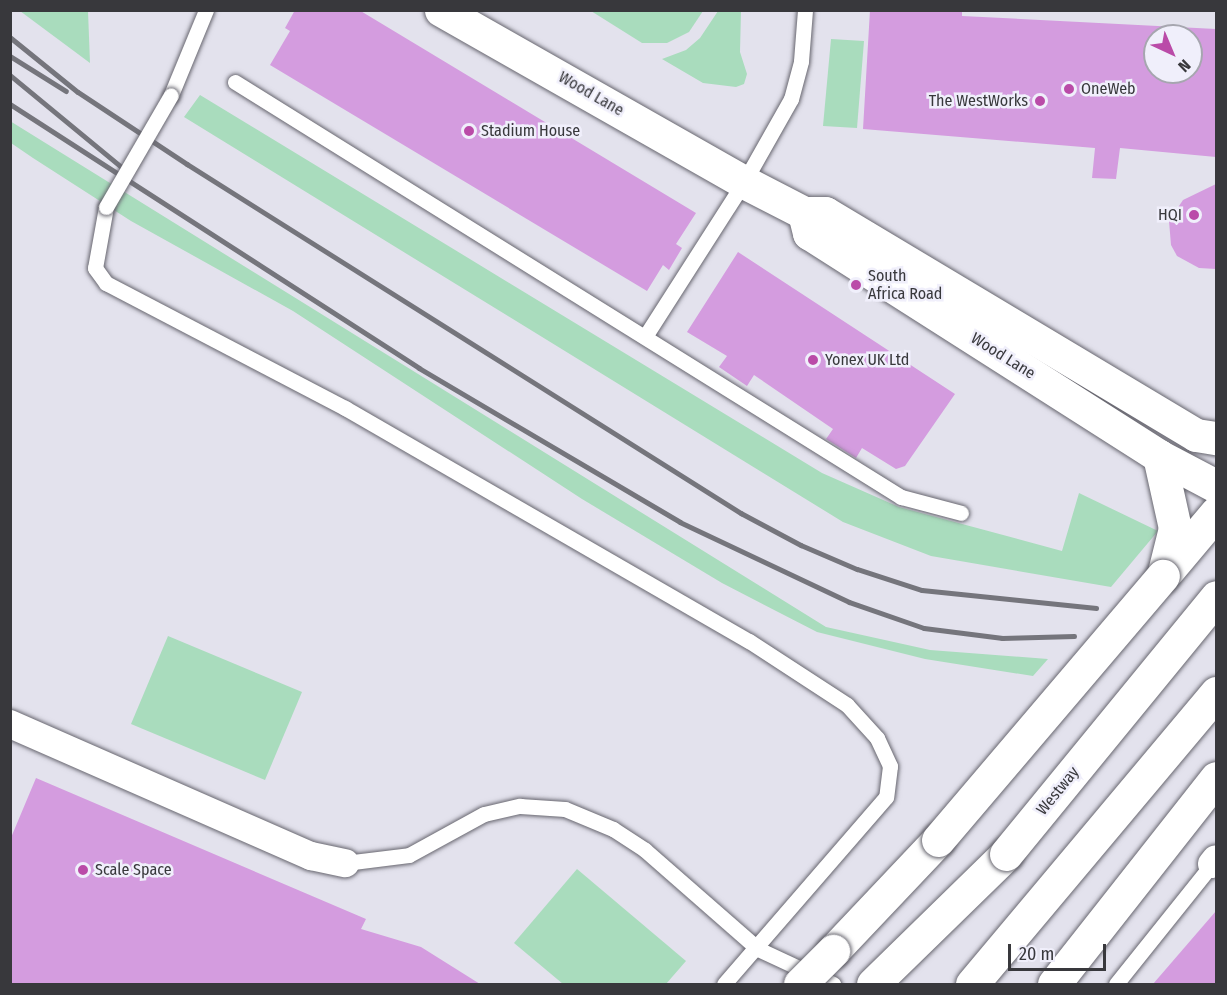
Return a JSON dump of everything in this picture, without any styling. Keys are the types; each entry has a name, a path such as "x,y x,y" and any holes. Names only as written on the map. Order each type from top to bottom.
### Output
{"main road":[{"name":"Wood Lane","path":"441,10 744,182 804,213 825,213 1196,435 1216,438"},
{"name":"Wood Lane","path":"804,213 809,233 1159,456 1216,486"},
{"path":"1159,456 1175,528 1163,576"},
{"path":"800,984 938,840 1216,513"},
{"name":"Westway","path":"899,984 1216,597"},
{"path":"972,984 1099,836 1216,693"},
{"path":"1054,984 1216,778"},
{"path":"998,984 1099,836"},
{"path":"873,984 1006,854"}],"street":[{"path":"10,724 311,856 345,863"}],"lane":[{"path":"206,10 171,95 106,207 95,268 106,283 345,408 749,641 847,705 877,738 890,766 886,797 758,950 724,984"},
{"path":"646,335 744,182 791,99 801,61 805,10"},
{"path":"235,81 646,335 901,497 961,513"},
{"path":"345,863 409,855 484,814 520,806 565,809 613,829 645,850 758,950 833,984"},
{"path":"1116,984 1214,861"}],"green space":[{"path":"20,11 88,11 90,63"},
{"path":"591,11 703,11 689,32 667,43 642,43"},
{"path":"718,11 741,11 740,52 747,74 744,84 736,87 703,83 662,59 686,50 700,38"},
{"path":"831,39 864,41 857,128 823,126"},
{"path":"200,95 822,473 899,507 1062,551 1079,493 1158,531 1111,587 931,556 843,522 184,117"},
{"path":"10,121 826,627 930,650 1048,659 1033,676 925,659 817,632 722,583 582,499 293,311 131,221 33,158 11,143"},
{"path":"168,636 302,692 265,780 131,724"},
{"path":"577,869 686,961 666,984 563,984 514,943"}],"building":[{"name":"Stadium House","path":"295,10 359,10 696,213 676,244 682,248 669,270 663,265 647,291 270,65 290,31 285,28"},
{"name":"The WestWorks","path":"870,10 962,10 962,16 1143,25 1143,84 1203,84 1203,28 1216,29 1216,157 1120,148 1116,179 1092,178 1095,148 863,129"},
{"name":"HQI","path":"1216,184 1216,269 1199,268 1177,256 1171,245 1169,221 1183,200"},
{"name":"Yonex UK Ltd","path":"738,252 955,394 905,466 896,469 862,448 856,458 826,439 833,429 754,375 747,386 719,367 727,356 687,332"},
{"name":"Scale Space","path":"36,778 366,919 361,929 421,947 480,984 10,984 10,840"},
{"path":"1216,911 1216,984 1153,984"}],"railway":[{"path":"10,37 78,92 187,164 741,513 801,545 857,569 922,590 1096,608"},
{"path":"10,56 66,91"},
{"path":"10,75 124,169"},
{"path":"10,104 419,368 680,522 849,602 924,628 1002,638 1074,636"}],"place":[{"name":"OneWeb","path":"1069,89"},
{"name":"The WestWorks","path":"1040,101"},
{"name":"Stadium House","path":"469,131"},
{"name":"HQI","path":"1194,215"},
{"name":"South Africa Road","path":"856,285"},
{"name":"Yonex UK Ltd","path":"813,360"},
{"name":"Scale Space","path":"83,870"}]}
